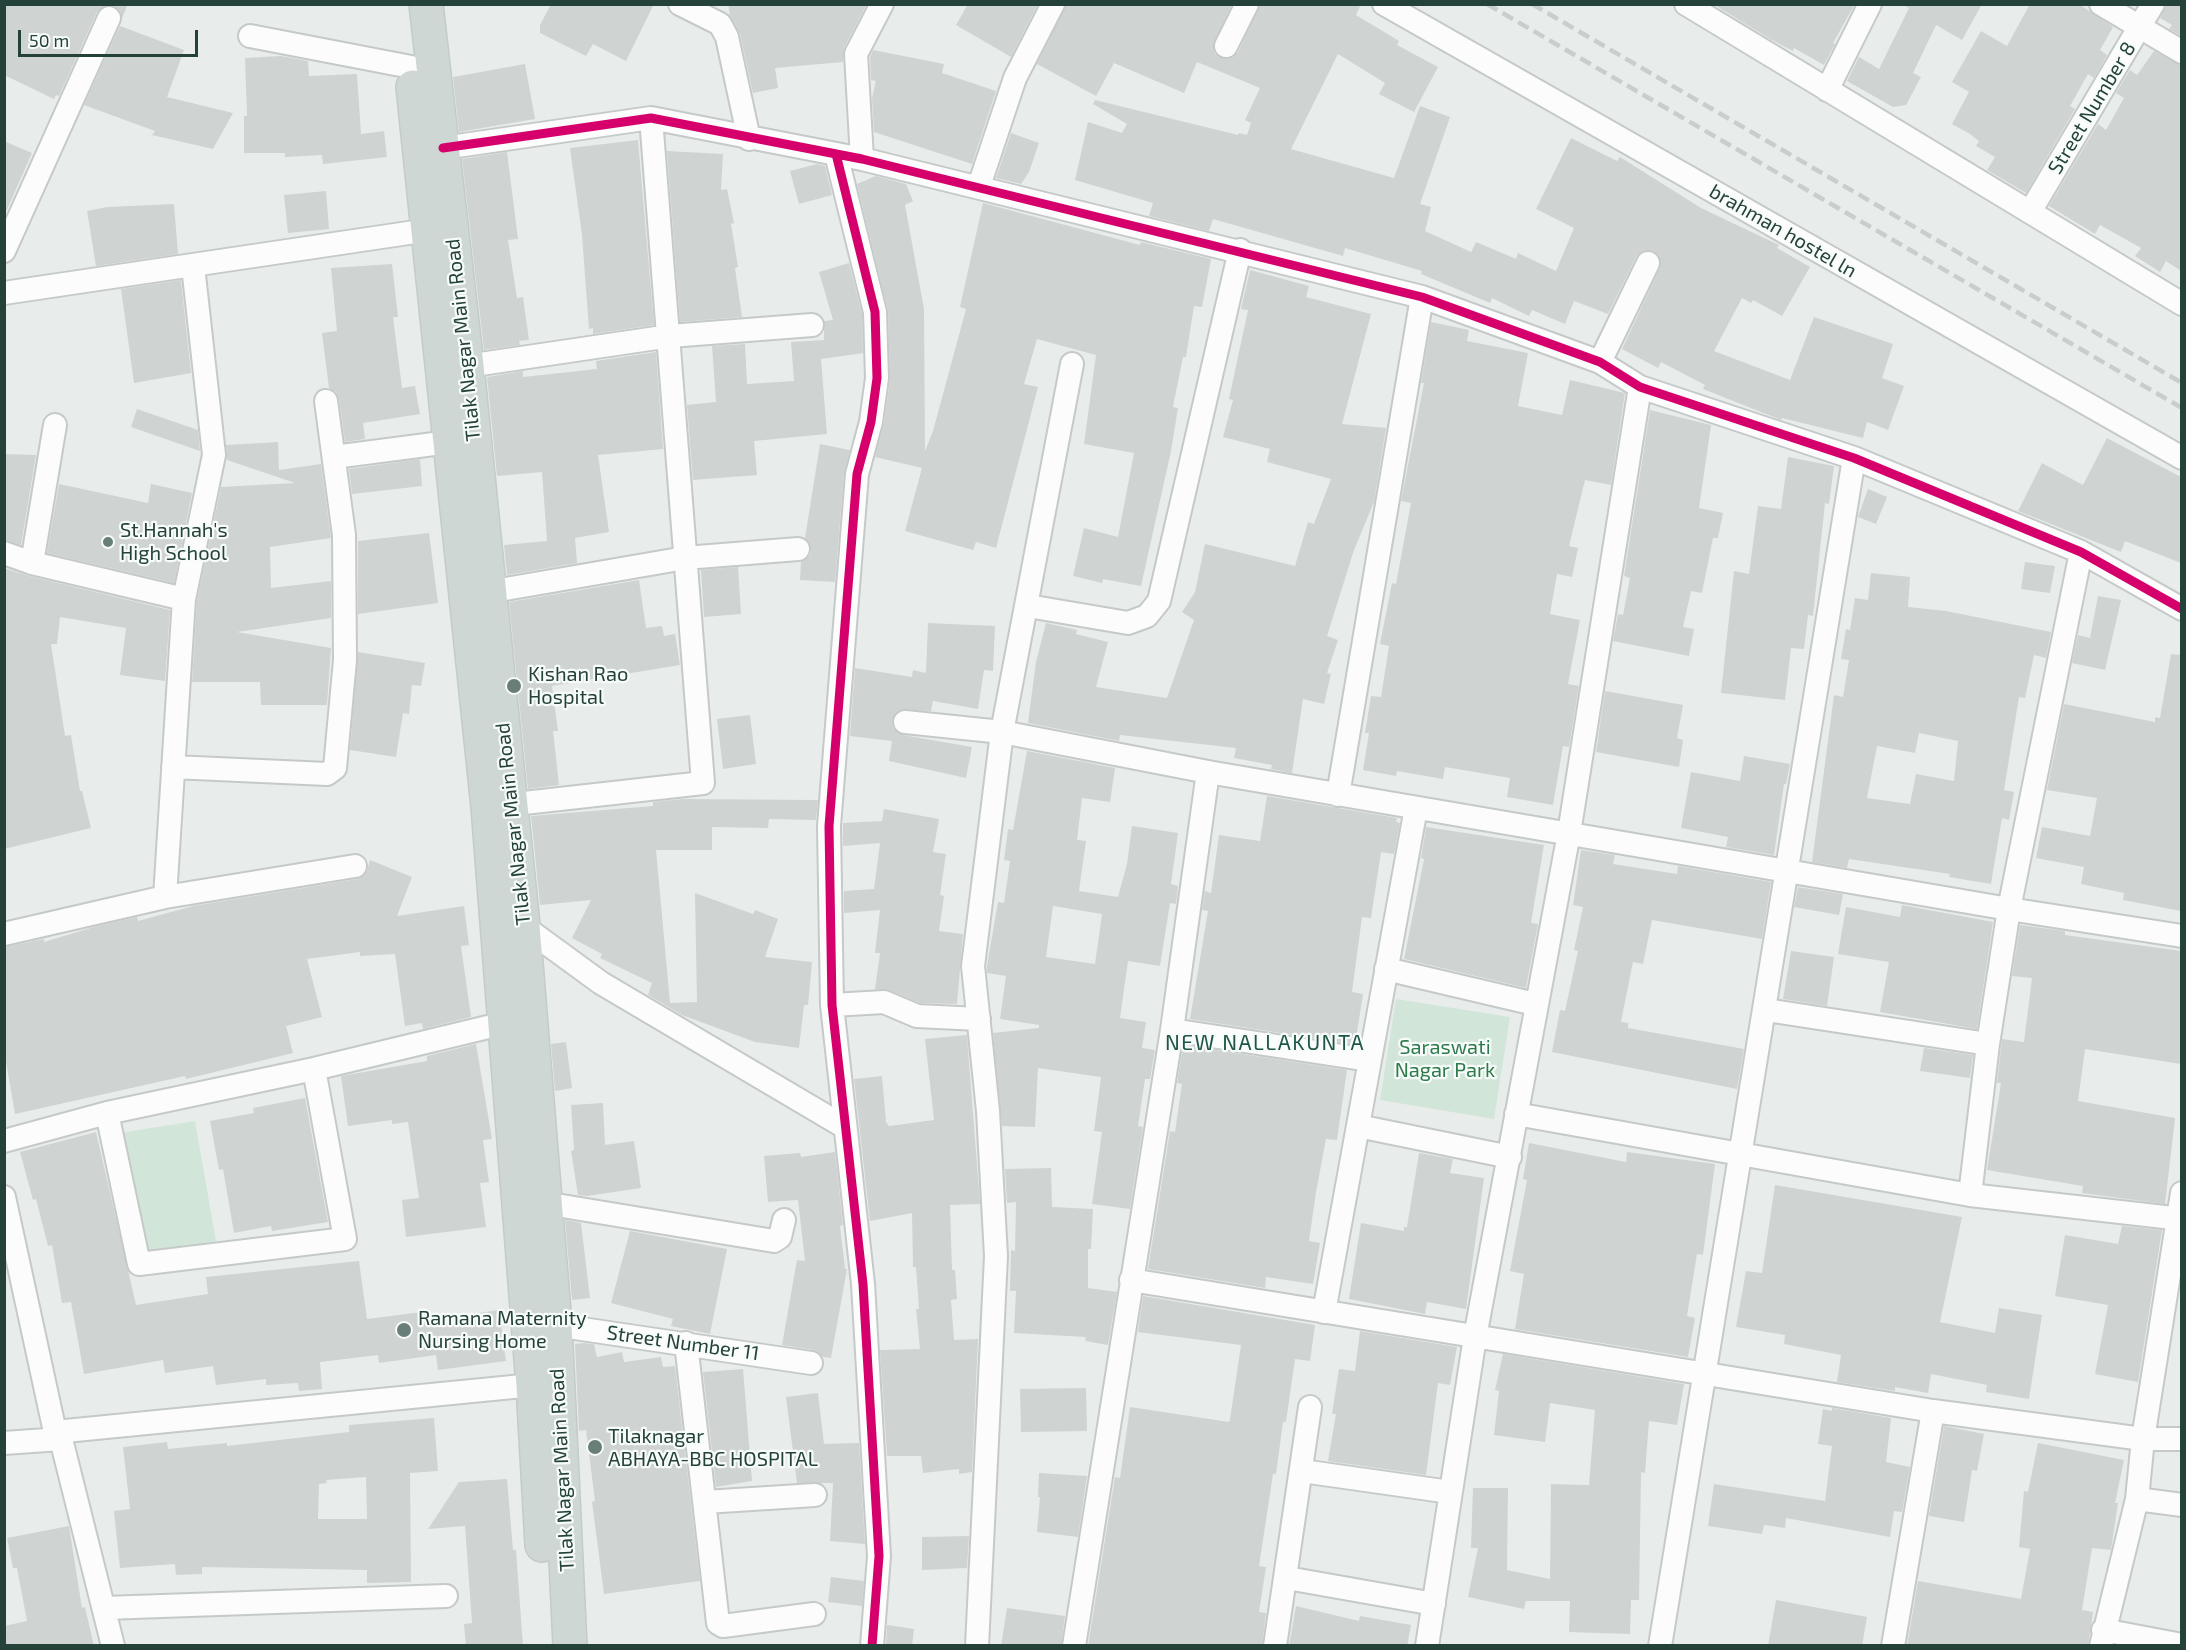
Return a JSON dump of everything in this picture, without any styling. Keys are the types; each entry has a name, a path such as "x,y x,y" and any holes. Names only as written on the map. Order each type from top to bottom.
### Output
{"main road":[{"name":"Tilak Nagar Main Road","path":"405,4 411,67 467,366 488,592 500,806 518,1020 533,1385 548,1646"},
{"name":"Tilak Nagar Main Road","path":"426,4 443,148 440,229 449,442 500,806 523,926 518,1020 544,1203 555,1325 570,1646"}],"street":[{"path":"680,4 720,24 728,37 749,139"},
{"path":"862,159 856,54 882,4"},
{"path":"979,186 1015,78 1053,4"},
{"path":"1226,46 1247,4"},
{"name":"brahman hostel ln","path":"1384,4 2181,458"},
{"path":"1686,4 2181,304"},
{"path":"1827,90 1870,4"},
{"path":"2101,4 2181,52"},
{"name":"Street Number 8","path":"2030,212 2153,4"},
{"path":"4,251 109,18"},
{"path":"250,36 411,67"},
{"path":"500,806 703,783 670,336 651,118"},
{"path":"443,148 651,118 749,139 862,159 979,186 1422,297 1600,362 1640,387 1854,458 2081,552 2181,609"},
{"path":"836,154 875,312 877,378 871,422 857,474 830,797 832,1005 843,1126 863,1284 879,1556 872,1646"},
{"path":"4,293 440,229"},
{"path":"1028,606 1128,623 1147,616 1159,601 1240,250"},
{"path":"1600,362 1648,263"},
{"path":"165,897 184,599 214,455 193,266"},
{"path":"1338,795 1422,297"},
{"path":"467,366 670,336 812,325"},
{"path":"977,1646 996,1256 988,1111 974,966 1002,732 1028,606 1072,364"},
{"path":"1427,1646 1475,1337 1510,1157 1535,1004 1569,833 1640,387"},
{"path":"173,767 327,774 335,768 345,660 344,535 326,400"},
{"path":"32,563 55,425"},
{"path":"334,457 449,442"},
{"path":"1660,1646 1703,1374 1766,1010 1854,458"},
{"path":"488,592 685,558 798,549"},
{"path":"1970,1195 1988,1044 2009,909 2081,552"},
{"path":"4,553 32,563 184,599"},
{"path":"905,722 1002,732 1338,795 2181,936"},
{"path":"1074,1646 1172,1030 1208,772"},
{"path":"1324,1312 1416,808"},
{"path":"4,934 165,897 355,866"},
{"path":"523,926 601,983 843,1126"},
{"path":"1386,969 1535,1004"},
{"path":"832,1005 884,1002 917,1016 979,1018"},
{"path":"1766,1010 1988,1044"},
{"path":"4,1141 107,1113 314,1069 518,1020"},
{"path":"1172,1030 1369,1060"},
{"path":"107,1113 139,1264 345,1239 314,1069"},
{"path":"1516,1114 1970,1195 2179,1219"},
{"path":"1358,1126 1510,1157"},
{"path":"2181,1193 2179,1219 2143,1439 2137,1499 2102,1638 2181,1645"},
{"path":"4,1197 58,1436 105,1608 113,1646"},
{"path":"544,1203 774,1241 780,1238 784,1220"},
{"path":"1131,1280 1933,1411 2143,1439 2181,1439"},
{"name":"Street Number 11","path":"555,1325 811,1363"},
{"path":"686,1343 718,1623 723,1626 814,1614"},
{"path":"4,1443 533,1385"},
{"path":"1275,1646 1287,1578 1310,1407"},
{"path":"1893,1646 1933,1411"},
{"path":"1302,1471 1450,1492"},
{"path":"705,1502 815,1495"},
{"path":"2137,1499 2181,1506"},
{"path":"1287,1578 1434,1604"},
{"path":"105,1608 446,1596"}],"green space":[{"name":"Saraswati Nagar Park","path":"1396,999 1510,1017 1494,1119 1380,1100"},
{"path":"195,1121 216,1241 143,1254 119,1133"}],"building":[{"path":"4,4 128,4 122,18 120,11 114,6 107,5 97,12 59,96 56,95 54,99 4,75"},
{"path":"551,4 654,4 626,61 593,44 586,56 540,33 540,25"},
{"path":"728,4 867,4 844,48 843,62 775,68 778,88 753,93 740,34 730,15"},
{"path":"968,4 1038,4 1011,57 956,25"},
{"path":"1066,4 1232,4 1213,46 1215,54 1226,59 1238,52 1260,4 1361,4 1356,15 1399,41 1397,45 1438,67 1414,112 1379,94 1385,83 1338,54 1291,149 1394,178 1420,106 1450,117 1420,204 1431,207 1425,231 1471,252 1476,242 1516,259 1518,253 1556,271 1574,228 1536,209 1571,138 1617,161 1620,157 1701,208 1779,245 1777,248 1810,267 1782,316 1753,300 1751,303 1742,298 1714,351 1790,380 1814,317 1893,344 1882,378 1904,386 1888,430 1867,422 1863,438 1782,418 1781,420 1703,389 1705,385 1661,362 1658,368 1622,349 1660,268 1659,256 1653,251 1641,252 1636,257 1608,314 1574,301 1565,324 1532,310 1529,316 1492,298 1490,303 1421,274 1422,271 1345,248 1343,256 1213,219 1209,231 1149,216 1153,203 1075,180 1088,122 1122,133 1127,124 1093,104 1095,100 1238,135 1239,133 1247,135 1251,123 1245,120 1260,88 1197,62 1184,93 1114,63 1096,96 1037,64"},
{"path":"1713,4 1855,4 1833,43 1835,44 1824,65 1794,48 1793,51 1770,39"},
{"path":"1902,4 1982,4 1962,40 1936,25 1913,73 1921,77 1906,105 1893,107 1847,81 1859,57 1879,69 1909,8"},
{"path":"2030,4 2079,4 2113,27 2100,50 2107,55 2094,78 2088,74 2070,106 2075,109 2026,193 1987,170 1995,157 1976,146 1979,141 1970,134 1952,124 1969,92 1952,82 1981,31 2007,46"},
{"path":"2167,4 2181,4 2181,36 2169,29 2172,25 2160,18"},
{"path":"120,26 184,50 167,97 233,113 213,149 152,135 155,131 84,105"},
{"path":"873,50 944,64 942,73 996,91 972,164 874,132 872,98 876,81 871,80 870,57"},
{"path":"2154,51 2181,65 2181,271 2166,261 2160,272 2135,256 2141,248 2100,225 2095,234 2049,206 2098,124 2106,130 2124,98 2116,93 2130,70 2137,75"},
{"path":"281,56 308,61 309,76 357,74 361,134 384,131 387,157 323,164 322,155 285,157 285,153 244,153 244,116 247,116 245,58"},
{"path":"525,64 535,119 459,132 453,77"},
{"path":"1011,133 1039,143 1029,172 1021,184 996,178"},
{"path":"638,140 654,325 593,334 593,328 589,329 582,235 570,148"},
{"path":"4,141 32,153 5,214 4,214"},
{"path":"667,151 723,154 721,190 727,189 734,223 731,224 738,267 735,268 742,317 680,322"},
{"path":"507,152 518,239 508,240 517,298 523,297 529,340 519,341 520,345 484,350 462,159"},
{"path":"817,164 825,166 832,195 799,204 790,171"},
{"path":"876,176 906,184 913,201 905,205 924,309 925,451 933,431 966,309 960,307 983,203 1140,245 1141,242 1211,259 1202,307 1194,306 1186,357 1183,357 1173,407 1178,408 1171,451 1141,586 1103,579 1102,583 1073,576 1084,528 1118,537 1134,453 1084,444 1096,355 1037,339 1024,384 1038,387 996,548 976,542 973,550 905,531 922,468 875,457 884,424 890,380 888,311 857,184"},
{"path":"326,191 329,229 288,233 284,195"},
{"path":"174,204 178,254 96,266 87,211 107,207"},
{"path":"849,263 862,314 863,353 821,359 827,434 754,441 757,475 693,480 687,405 716,402 712,346 745,344 747,384 794,381 791,342 824,340 824,321 833,320 819,272"},
{"path":"392,264 398,317 393,317 402,388 415,386 420,414 363,423 365,439 345,442 339,399 336,392 329,388 322,333 337,331 331,268"},
{"path":"1250,270 1309,286 1306,297 1371,314 1342,424 1386,428 1374,502 1354,550 1327,636 1338,640 1327,673 1331,674 1324,704 1303,699 1292,773 1271,769 1272,765 1234,758 1236,748 1120,735 1119,741 1028,723 1036,662 1046,623 1077,630 1076,634 1108,642 1096,687 1167,698 1194,620 1182,612 1195,592 1205,544 1295,566 1308,522 1314,524 1331,479 1267,462 1270,449 1223,437 1233,400 1229,399 1248,310 1241,309"},
{"path":"181,280 191,373 134,383 121,289"},
{"path":"1431,322 1469,330 1467,341 1528,353 1518,406 1562,415 1570,380 1625,393 1611,485 1585,480 1569,546 1578,548 1572,577 1557,574 1550,614 1580,620 1568,684 1579,686 1569,747 1563,746 1553,805 1507,797 1510,778 1445,767 1443,779 1397,771 1396,776 1363,770 1369,733 1365,733 1371,696 1381,697 1389,646 1380,644 1392,583 1396,584 1411,503 1401,501 1424,383 1421,383"},
{"path":"656,352 663,449 598,455 609,532 575,538 577,563 507,575 504,545 547,541 542,472 497,476 487,377 523,371 523,377 597,369 596,361"},
{"path":"137,409 198,430 200,451 131,427"},
{"path":"1650,410 1711,425 1699,508 1723,513 1718,538 1713,538 1702,593 1691,591 1683,627 1694,629 1689,656 1613,641 1618,614 1623,615 1630,578 1624,576"},
{"path":"2107,438 2181,477 2181,563 2125,541 2121,552 2018,511 2042,463 2083,485"},
{"path":"278,442 279,470 321,464 331,538 270,547 271,588 331,581 331,618 237,632 331,648 327,705 261,705 260,682 192,682 197,601 221,487 295,483 227,460 226,445"},
{"path":"820,444 850,450 844,473 835,582 800,580 801,562 810,555 811,549 805,538"},
{"path":"4,454 36,455 21,545 4,540"},
{"path":"1788,457 1834,466 1829,504 1825,503 1813,616 1808,615 1804,649 1791,648 1785,700 1721,693 1734,571 1749,574 1758,506 1781,509"},
{"path":"420,459 422,486 352,494 349,469"},
{"path":"59,484 148,503 151,484 192,493 174,583 47,553"},
{"path":"1868,489 1887,497 1876,524 1858,517"},
{"path":"429,533 438,603 358,614 358,541"},
{"path":"2025,562 2055,566 2050,593 2021,589"},
{"path":"738,567 741,614 704,617 701,570"},
{"path":"4,568 170,610 165,681 120,675 126,628 60,617 57,644 51,644 65,736 71,735 80,791 82,791 91,828 4,849"},
{"path":"1871,573 1910,577 1908,607 1946,611 2051,632 2046,658 2034,655 2025,698 2019,697 2004,790 2014,792 2009,820 2002,818 1991,884 1949,877 1950,874 1849,859 1847,868 1812,862 1834,695 1843,697 1849,660 1841,659 1846,629 1850,630 1855,598 1868,600","holes":["1919,733 1958,741 1954,781 1916,774 1910,804 1867,798 1877,746 1915,753"]},
{"path":"639,580 646,628 662,626 664,636 675,634 680,665 552,686 558,731 553,731 559,785 528,789 509,602"},
{"path":"2098,596 2121,600 2105,670 2072,663 2078,635 2090,638"},
{"path":"928,623 995,626 993,671 984,670 978,709 933,701 931,711 900,710 892,720 893,728 903,735 972,747 966,778 889,761 892,741 850,736 855,668 912,677 913,670 926,673"},
{"path":"358,652 425,663 421,686 412,685 409,714 403,713 396,757 350,750"},
{"path":"2171,654 2181,655 2181,911 2123,900 2124,893 2081,884 2084,867 2036,858 2042,827 2090,836 2097,798 2047,790 2064,704 2155,722 2155,717 2160,718"},
{"path":"1605,691 1683,705 1677,738 1683,740 1679,767 1596,752"},
{"path":"750,715 756,764 723,769 717,719"},
{"path":"1027,751 1115,768 1110,802 1082,798 1077,840 1086,841 1079,891 1118,897 1127,864 1132,826 1178,833 1171,884 1178,886 1176,904 1170,903 1160,966 1128,961 1120,1018 1146,1022 1142,1048 1155,1050 1150,1079 1145,1079 1138,1126 1143,1127 1130,1209 1092,1204 1102,1132 1094,1131 1101,1077 1038,1068 1035,1127 1002,1126 993,1033 1039,1028 1039,1025 1000,1019 1006,976 987,973 998,902 1004,903 1010,861 1004,860 1008,829 1013,830","holes":["1053,906 1102,914 1095,964 1046,957"]},
{"path":"1744,756 1790,764 1786,784 1784,784 1774,855 1726,847 1728,837 1681,828 1691,772 1740,781"},
{"path":"1267,796 1397,818 1396,822 1400,823 1394,854 1381,852 1371,918 1362,917 1352,992 1363,994 1356,1039 1352,1038 1351,1044 1190,1019 1208,911 1202,910 1205,891 1211,893 1219,835 1260,841"},
{"path":"682,799 818,800 816,820 769,819 768,828 712,827 712,850 656,850 670,1003 697,1002 695,893 753,914 755,910 778,919 765,957 812,962 808,1005 804,1005 799,1048 755,1042 682,1015 648,995 652,983 600,958 602,954 572,938 591,900 540,905 531,816 653,806 653,802"},
{"path":"884,809 939,819 933,852 946,854 940,895 944,896 939,931 963,934 957,1004 920,1003 889,990 875,989 880,953 875,953 880,910 844,913 844,891 874,889 880,843 843,846 843,823 882,821"},
{"path":"1426,827 1544,845 1531,923 1538,924 1526,988 1404,959 1424,859 1421,858"},
{"path":"1581,850 1615,855 1613,864 1677,874 1678,866 1771,882 1762,939 1652,920 1643,964 1633,962 1621,1022 1628,1023 1628,1028 1744,1049 1737,1089 1552,1052 1560,1010 1565,1011 1578,951 1574,950 1583,907 1573,905"},
{"path":"370,860 412,877 397,916 464,906 469,945 461,946 471,1017 423,1029 422,1023 405,1026 395,954 360,956 360,952 307,959 322,1017 286,1026 293,1053 186,1079 185,1076 15,1114 4,1050 4,947 44,939 44,942 97,926 137,917 138,921 193,906 357,879 367,871"},
{"path":"1798,887 1843,894 1839,915 1794,907"},
{"path":"1902,905 1993,922 1977,1029 1880,1012 1889,962 1838,954 1846,907 1900,917"},
{"path":"2020,925 2065,931 2065,935 2181,951 2181,1064 2085,1049 2078,1101 2175,1118 2165,1204 2082,1193 2083,1186 1987,1170 2001,1083 1997,1083 2002,1039 2024,1042 2032,978 2012,976"},
{"path":"1791,951 1834,957 1827,1006 1783,999"},
{"path":"967,1035 980,1204 950,1205 952,1270 955,1270 957,1299 951,1300 954,1340 978,1339 972,1472 959,1474 959,1469 923,1473 921,1456 887,1456 880,1350 920,1349 916,1309 919,1309 916,1267 913,1267 912,1213 870,1221 854,1079 882,1076 886,1122 889,1126 934,1120 925,1039"},
{"path":"566,1042 572,1088 555,1091 551,1044"},
{"path":"476,1044 492,1139 483,1140 489,1182 480,1183 486,1227 406,1237 402,1200 419,1198 408,1122 392,1124 392,1120 348,1126 341,1076 427,1061 427,1056"},
{"path":"1183,1045 1347,1070 1337,1140 1326,1139 1316,1192 1309,1241 1320,1243 1313,1284 1266,1277 1265,1288 1148,1269 1170,1131 1175,1132 1182,1084 1177,1083"},
{"path":"1924,1048 1973,1055 1970,1078 1920,1071"},
{"path":"305,1098 328,1222 272,1231 271,1226 234,1233 223,1169 219,1170 210,1121 254,1113 253,1108"},
{"path":"603,1103 605,1145 634,1141 641,1188 587,1196 578,1195 571,1151 574,1150 571,1105"},
{"path":"96,1132 136,1305 208,1294 206,1277 359,1261 367,1319 422,1312 423,1321 499,1310 506,1361 438,1370 436,1355 379,1363 378,1355 320,1362 322,1389 299,1391 298,1383 266,1385 266,1379 216,1385 213,1366 165,1373 163,1360 84,1374 71,1302 62,1303 52,1245 48,1246 36,1199 33,1200 20,1152"},
{"path":"1529,1143 1626,1162 1627,1152 1715,1164 1703,1255 1697,1254 1687,1316 1695,1318 1688,1357 1515,1329 1524,1274 1510,1271 1527,1180 1523,1179"},
{"path":"835,1152 843,1225 840,1226 845,1269 847,1269 831,1358 823,1357 813,1350 782,1345 797,1260 805,1261 798,1200 768,1202 764,1156 800,1153 801,1157"},
{"path":"1419,1153 1453,1159 1450,1173 1484,1178 1466,1309 1427,1302 1425,1314 1349,1299 1361,1223 1404,1231 1404,1227 1407,1227"},
{"path":"1051,1168 1052,1207 1093,1209 1091,1249 1088,1249 1088,1288 1117,1292 1108,1345 1085,1341 1086,1337 1014,1333 1016,1291 1010,1291 1011,1250 1015,1251 1016,1202 1007,1203 1005,1169"},
{"path":"1775,1185 1962,1217 1940,1322 1995,1333 1999,1308 2042,1315 2029,1399 1986,1392 1987,1385 1931,1374 1928,1393 1895,1387 1895,1391 1837,1382 1841,1355 1784,1344 1785,1335 1736,1327 1746,1271 1762,1273"},
{"path":"565,1220 581,1223 590,1298 572,1300"},
{"path":"2122,1226 2162,1230 2138,1382 2095,1374 2108,1305 2055,1296 2065,1235 2118,1244"},
{"path":"630,1231 727,1249 710,1334 671,1326 673,1319 611,1303"},
{"path":"1143,1296 1315,1325 1310,1361 1295,1359 1286,1422 1283,1422 1276,1474 1273,1474 1259,1566 1266,1567 1259,1612 1266,1613 1262,1646 1088,1646 1115,1477 1120,1478 1130,1407 1229,1422 1230,1419 1241,1345 1138,1332"},
{"path":"1360,1331 1457,1347 1450,1385 1438,1383 1426,1475 1328,1461 1336,1414 1332,1414 1339,1369 1355,1371"},
{"path":"575,1344 594,1344 597,1357 622,1352 624,1362 661,1357 663,1367 675,1366 700,1581 604,1594 592,1502 595,1501 586,1430 579,1431"},
{"path":"1503,1354 1684,1384 1677,1425 1649,1421 1645,1473 1641,1472 1639,1600 1631,1600 1630,1634 1569,1632 1570,1601 1526,1601 1524,1609 1468,1597 1478,1548 1471,1548 1473,1488 1508,1488 1507,1570 1550,1579 1551,1484 1589,1485 1595,1410 1550,1403 1545,1442 1494,1435 1499,1391 1495,1390"},
{"path":"743,1369 752,1481 716,1487 703,1372"},
{"path":"1086,1388 1087,1431 1021,1432 1020,1389"},
{"path":"818,1393 824,1444 859,1443 865,1544 830,1541 833,1483 797,1483 786,1397"},
{"path":"1832,1408 1891,1418 1886,1462 1910,1467 1902,1512 1894,1511 1890,1537 1786,1518 1785,1528 1764,1525 1762,1534 1708,1526 1714,1484 1825,1501 1832,1446 1818,1444 1823,1409 1832,1411"},
{"path":"434,1418 438,1471 410,1473 411,1582 367,1583 367,1570 202,1567 202,1574 176,1575 175,1564 120,1568 114,1511 130,1509 123,1447 167,1442 168,1449 227,1443 227,1446 349,1432 349,1425","holes":["366,1477 367,1519 318,1519 319,1484 327,1483 326,1480"]},
{"path":"1944,1426 1984,1434 1977,1471 1972,1470 1964,1522 1929,1516"},
{"path":"2038,1443 2124,1460 2115,1503 2118,1503 2111,1550 2092,1548 2082,1610 2093,1612 2088,1646 1907,1646 1918,1581 2021,1599 2030,1549 2019,1547 2024,1491 2028,1492"},
{"path":"1039,1473 1087,1476 1078,1537 1037,1532 1040,1497 1038,1497"},
{"path":"507,1479 513,1550 516,1550 523,1646 466,1646 464,1624 472,1623 465,1526 428,1529 459,1482"},
{"path":"69,1526 82,1608 85,1607 94,1646 4,1646 4,1626 27,1621 17,1568 13,1568 7,1538"},
{"path":"969,1536 967,1568 922,1570 922,1537"},
{"path":"831,1577 864,1581 862,1606 828,1602"},
{"path":"1776,1600 1867,1617 1862,1646 1768,1646"},
{"path":"1296,1606 1359,1621 1360,1616 1411,1625 1407,1646 1289,1646"},
{"path":"1007,1608 1065,1616 1061,1646 1001,1646"},
{"path":"887,1625 914,1629 912,1646 886,1646"}],"railway":[{"path":"1487,4 2182,408"},
{"path":"1532,4 2182,383"}],"cycle path":[{"path":"443,148 651,118 862,159 1422,297 1600,362 1640,387 1854,458 2081,552 2182,609"},
{"path":"836,154 875,312 877,378 871,422 857,474 829,826 832,1005 863,1284 879,1556 872,1646"}],"place":[{"name":"St.Hannah's High School","path":"108,542"},
{"name":"Kishan Rao Hospital","path":"514,686"},
{"name":"Ramana Maternity Nursing Home","path":"404,1330"},
{"name":"Tilaknagar ABHAYA-BBC HOSPITAL","path":"595,1447"}],"district":[{"name":"NEW NALLAKUNTA","path":"1265,1043"}]}
